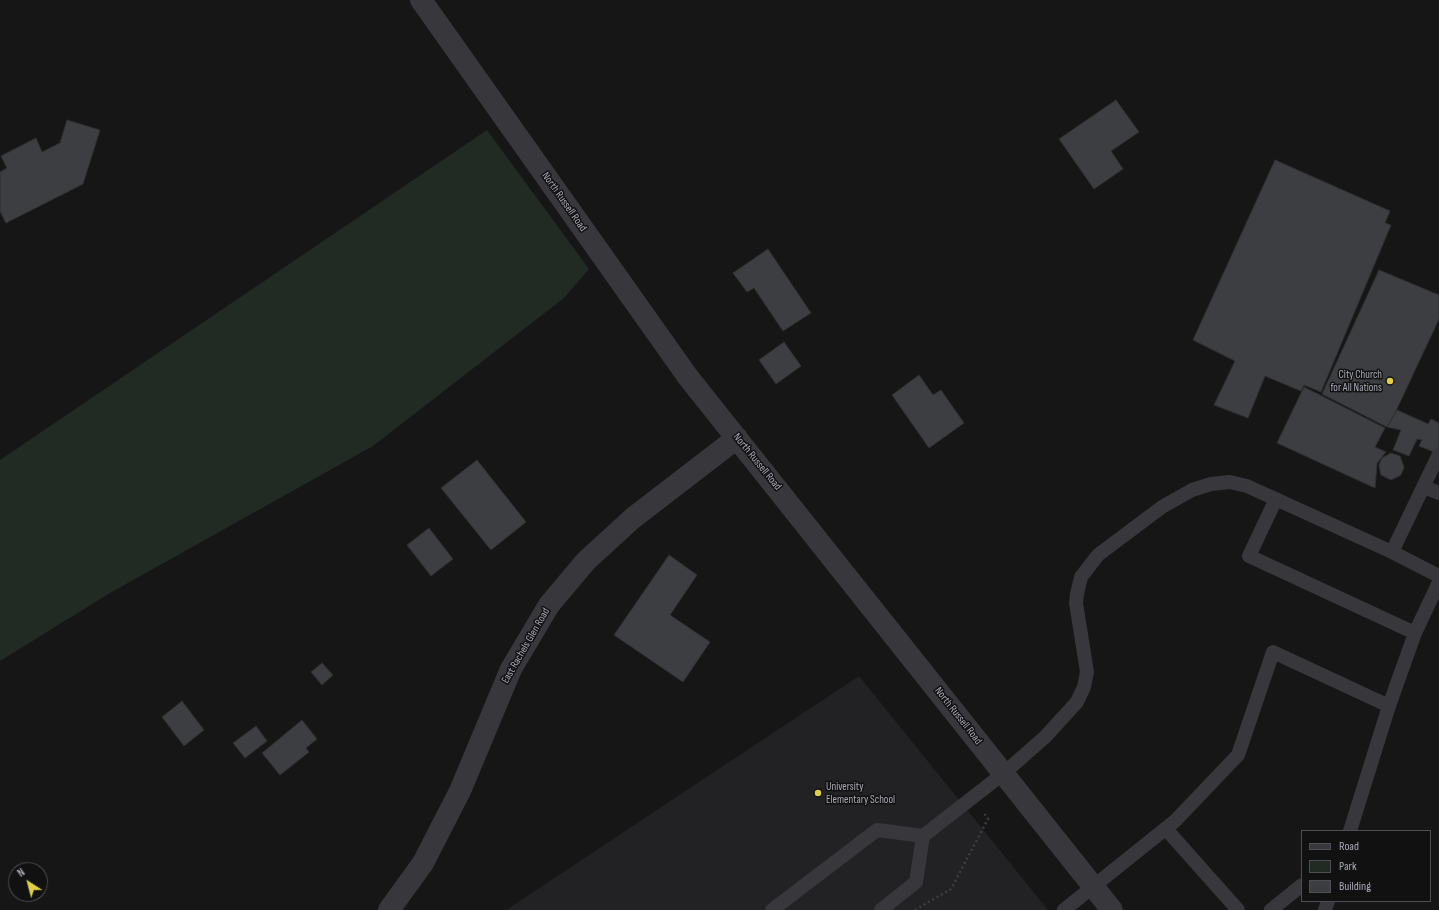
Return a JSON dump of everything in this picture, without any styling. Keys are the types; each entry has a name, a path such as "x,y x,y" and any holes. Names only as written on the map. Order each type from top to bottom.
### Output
{"street":[{"name":"North Russell Road","path":"421,0 688,377 1112,910"},
{"name":"East Rachels Glen Road","path":"389,910 423,863 460,791 511,670 549,605 586,561 634,518 738,438"}],"lane":[{"path":"1392,552 1439,454"},
{"path":"881,910 916,882 923,836 1004,773 1045,737 1082,694 1087,672 1084,644 1077,612 1077,594 1081,577 1098,554 1162,507 1192,490 1211,484 1230,482 1247,486 1392,552 1439,576"},
{"path":"1424,487 1439,493"},
{"path":"1276,498 1249,556 1415,633"},
{"path":"1350,830 1389,706 1415,633 1439,582"},
{"path":"1064,910 1166,829 1238,755 1273,652 1389,706"},
{"path":"1166,829 1238,910"},
{"path":"772,910 877,830 923,836"},
{"path":"1271,910 1301,886"}],"path":[{"path":"915,910 951,889 988,819 980,806"}],"shaded area":[{"name":"University Elementary School","path":"859,676 1048,910 506,910"}],"green space":[{"path":"487,130 589,269 564,298 373,446 110,593 0,661 0,460"}],"building":[{"path":"1116,100 1139,132 1111,151 1123,169 1094,189 1059,139"},
{"path":"67,120 100,130 83,184 6,223 0,211 0,172 7,168 1,156 36,138 42,152 60,143"},
{"path":"1275,160 1390,211 1385,223 1391,225 1321,392 1304,385 1301,391 1265,376 1248,418 1214,405 1235,361 1193,340"},
{"path":"768,249 811,313 783,331 754,288 747,292 733,273"},
{"path":"1379,270 1439,295 1439,319 1387,427 1322,394"},
{"path":"784,342 801,366 776,384 759,360"},
{"path":"919,375 933,395 941,390 964,423 929,448 892,395"},
{"path":"1304,387 1385,428 1375,447 1386,452 1377,463 1375,488 1277,443"},
{"path":"1397,410 1428,424 1431,419 1439,423 1439,454 1419,446 1422,440 1417,439 1409,456 1393,450 1401,430 1387,427"},
{"path":"1391,453 1400,456 1404,467 1401,475 1391,480 1381,475 1379,465 1382,458"},
{"path":"477,460 526,522 491,550 441,488"},
{"path":"429,528 453,559 431,576 407,545"},
{"path":"669,555 697,575 670,615 710,642 683,682 614,635"},
{"path":"322,663 333,675 322,685 311,672"},
{"path":"182,701 204,730 184,746 162,717"},
{"path":"302,720 317,739 306,748 309,752 280,775 262,753"},
{"path":"256,726 267,741 245,758 233,743"}],"place":[{"name":"City Church for All Nations","path":"1390,381"},
{"name":"University Elementary School","path":"818,793"}]}
